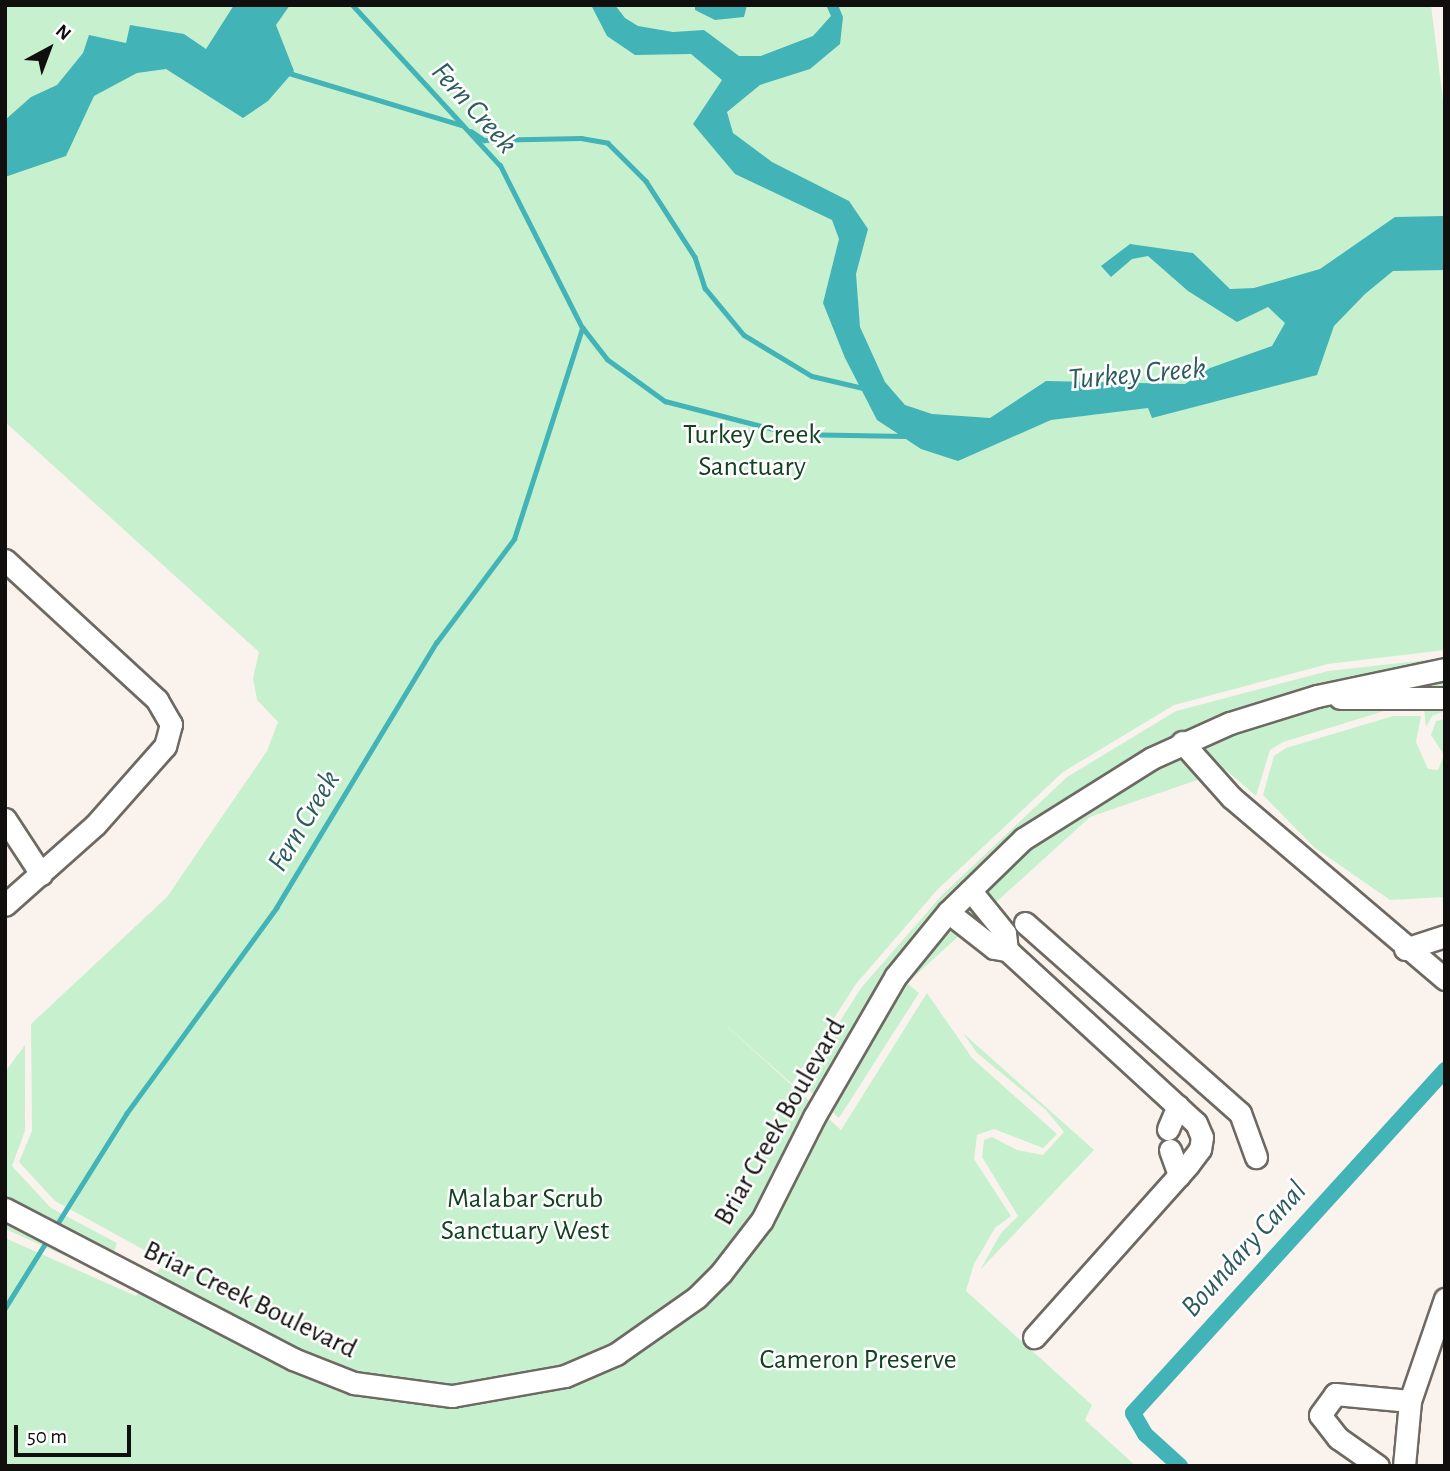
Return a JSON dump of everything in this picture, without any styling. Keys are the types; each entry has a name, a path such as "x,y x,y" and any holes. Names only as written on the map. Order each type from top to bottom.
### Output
{"street":[{"path":"5,560 157,700 171,724 170,736 157,755 71,851 5,905"},
{"name":"Briar Creek Boulevard","path":"11,1212 104,1258 293,1359 354,1383 452,1396 565,1376 617,1354 697,1297 720,1273 762,1220 814,1116 895,977 948,912 1023,839 1182,742 1317,696 1445,669"},
{"name":"Briar Creek Boulevard","path":"1317,696 1366,701 1445,698"},
{"path":"1182,742 1231,797 1405,949 1445,979"},
{"path":"5,819 41,874"},
{"path":"970,890 1004,933 1007,950"},
{"path":"948,912 994,948 1007,950 1196,1123 1202,1137 1200,1149 1179,1175 1034,1337"},
{"path":"1025,923 1240,1112 1256,1157"},
{"path":"1405,949 1445,936"},
{"path":"1103,1039 1126,1013"},
{"path":"1178,1106 1169,1140 1179,1175"},
{"path":"1404,1466 1410,1401 1445,1299"},
{"path":"1378,1466 1338,1438 1320,1415 1335,1394 1410,1401"}],"green space":[{"name":"Turkey Creek Sanctuary","path":"5,5 1431,5 1445,116 1445,650 1328,664 1174,705 1063,772 937,890 856,984 792,1084 718,1018 841,1130 927,993 972,1058 1057,1134 1043,1148 994,1129 977,1135 974,1159 1011,1216 995,1228 974,1264 966,1291 1092,1405 1085,1420 1136,1466 5,1466 5,1238 136,1296 166,1262 55,1201 19,1162 32,1131 31,1024 167,897 267,751 278,722 257,700 253,678 259,652 5,422"},
{"path":"1445,658 1445,711 1432,716 1426,727 1424,709 1391,709 1283,742 1270,750 1256,796 1226,770 1090,817 907,983 919,993 839,1118 801,1083 861,988 942,895 1067,777 1176,711 1328,671"},
{"path":"1393,716 1421,716 1416,742 1428,769 1438,770 1444,755 1431,735 1436,721 1445,719 1445,897 1390,900 1315,848 1263,795 1274,756 1286,748"},
{"path":"963,1033 1094,1150 980,1270 1001,1233 1018,1216 982,1157 984,1140 992,1137 1017,1150 1043,1155 1064,1132 1046,1110 977,1053"},
{"path":"25,1045 25,1131 12,1166 51,1208 117,1243 106,1274 5,1229 5,1072"}],"water":[{"path":"234,5 290,5 276,25 294,71 268,101 243,118 166,69 137,73 94,96 66,156 5,177 5,120 31,97 57,85 83,53 89,35 126,43 130,25 184,34 206,49"},
{"path":"591,5 615,5 625,18 638,26 673,32 704,30 739,56 761,56 813,36 831,16 826,5 838,5 843,17 840,44 810,69 760,85 727,112 733,133 772,162 849,201 868,229 856,274 860,327 885,382 905,405 932,414 990,418 1046,381 1185,384 1210,368 1272,346 1285,323 1268,307 1237,322 1188,291 1148,256 1132,259 1111,277 1101,266 1130,244 1193,253 1230,289 1254,288 1320,269 1395,217 1445,216 1445,270 1393,271 1365,294 1334,326 1317,375 1152,418 1148,408 1051,420 958,461 921,449 877,420 845,358 823,303 839,239 832,220 735,174 693,124 722,80 691,54 635,55 607,36"},
{"path":"695,5 747,5 744,17 715,20 695,10"}],"waterway":[{"name":"Fern Creek","path":"54,1229 126,1114 276,908 436,643 514,539 582,328 500,166 352,5"},
{"path":"289,73 461,125"},
{"path":"471,131 484,140 581,138 608,143 646,181 695,257 705,288 744,335 812,376 863,388"},
{"name":"Fern Creek","path":"583,328 607,359 665,401 793,434 905,436"},
{"name":"Boundary Canal","path":"1180,1466 1145,1434 1133,1413 1445,1070"},
{"name":"Fern Creek","path":"5,1308 48,1239"}],"water label":[{"name":"Turkey Creek","path":"1137,374"}],"park label":[{"name":"Malabar Scrub Sanctuary West","path":"525,1215"},
{"name":"Cameron Preserve","path":"858,1360"}]}
